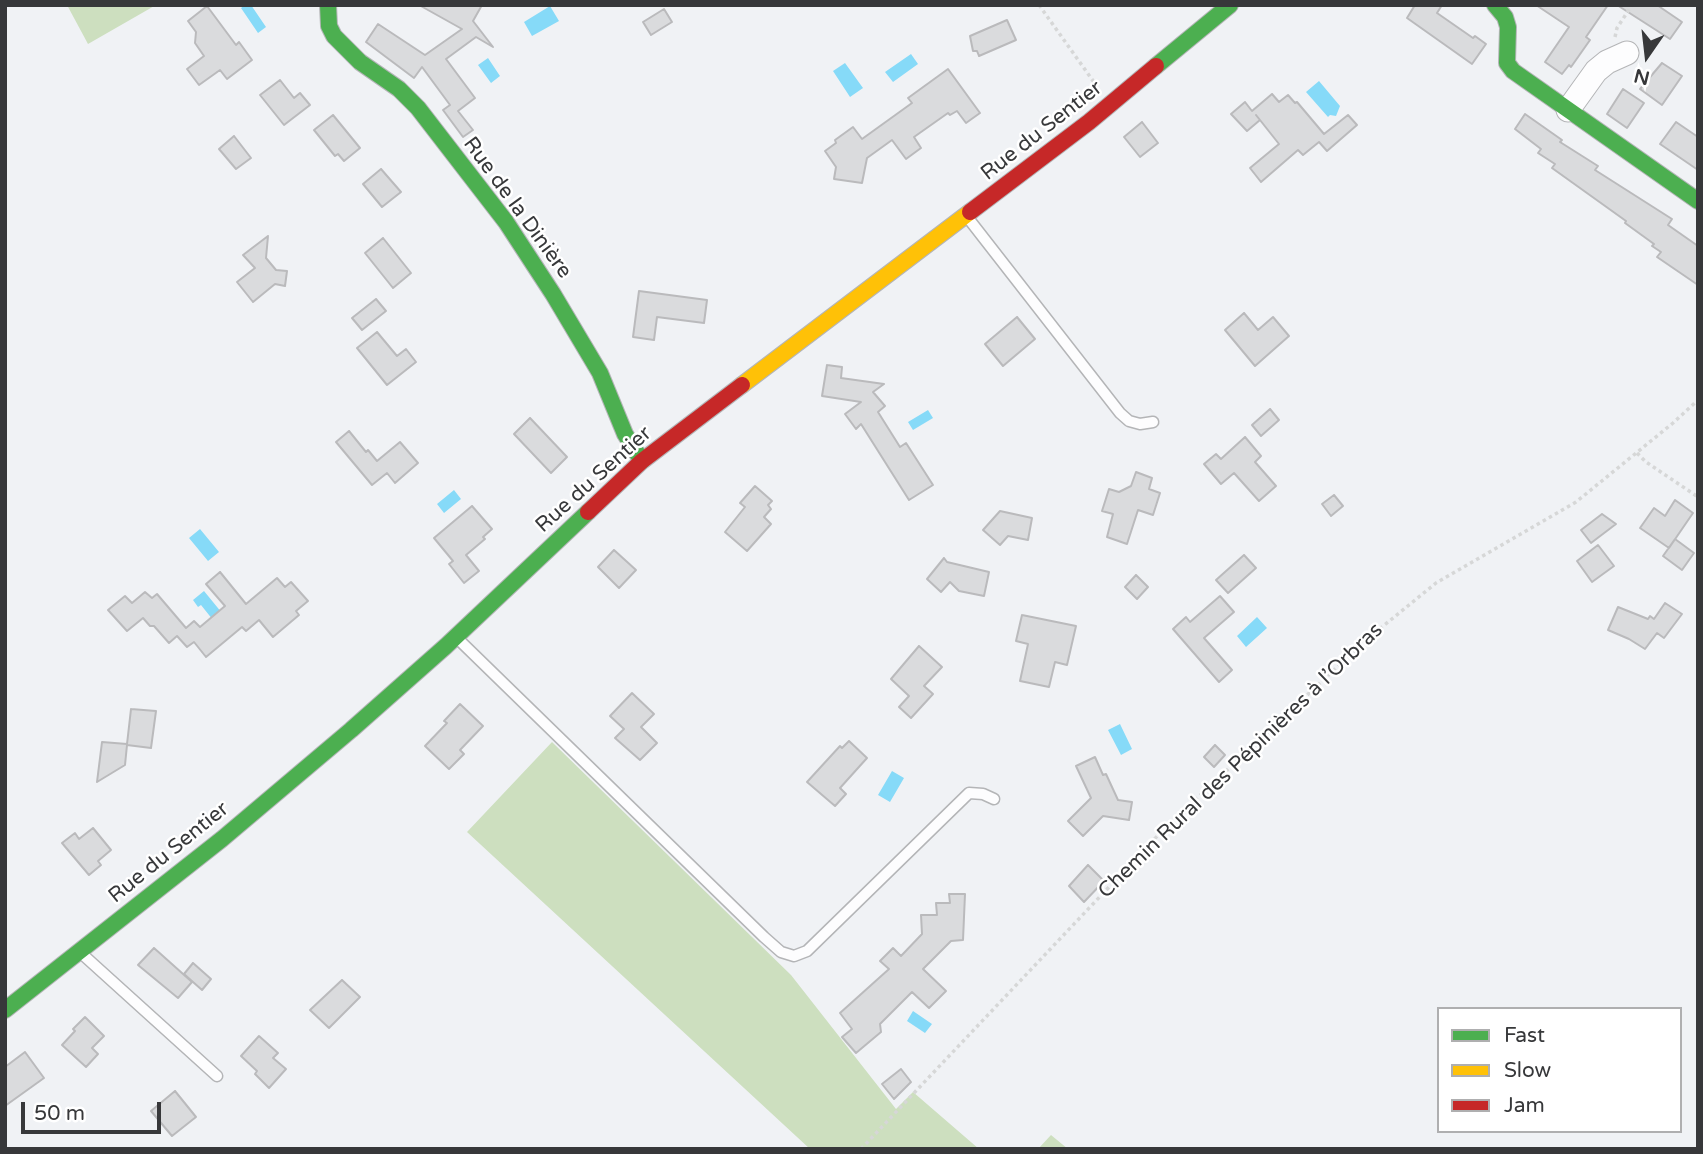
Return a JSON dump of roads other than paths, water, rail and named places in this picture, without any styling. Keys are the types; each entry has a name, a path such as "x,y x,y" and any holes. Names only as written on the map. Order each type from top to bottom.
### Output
{"street":[{"name":"Rue de la Dinière","path":"328,5 329,26 334,36 360,62 399,89 418,108 506,222 600,373 625,434 642,461"},
{"name":"Rue du Sentier","path":"5,1010 222,839 351,730 456,637 642,461 1090,122 1230,5"},
{"path":"1495,5 1505,17 1508,27 1507,62 1513,71 1698,201"},
{"path":"1568,110 1596,71 1620,46"}],"lane":[{"path":"966,216 1120,413 1129,421 1140,424 1153,422"},
{"path":"456,637 764,936 781,952 794,956 807,951 969,793 983,793 993,799"},
{"path":"79,951 217,1076"}],"water":[{"path":"251,5 266,27 258,33 241,8"},
{"path":"550,6 559,21 532,36 524,22"},
{"path":"911,54 918,64 893,82 885,72"},
{"path":"488,58 500,76 491,83 478,65"},
{"path":"845,63 863,88 850,97 833,71"},
{"path":"1319,81 1340,106 1336,116 1328,117 1306,92"},
{"path":"928,410 933,418 913,430 908,422"},
{"path":"454,490 461,499 444,513 437,504"},
{"path":"200,529 219,552 208,561 189,538"},
{"path":"204,591 222,613 213,620 201,605 198,607 193,600"},
{"path":"1257,617 1267,628 1246,647 1237,636"},
{"path":"1120,724 1132,749 1121,755 1108,730"},
{"path":"892,771 904,778 890,802 878,795"},
{"path":"913,1011 932,1024 925,1033 907,1021"}]}
